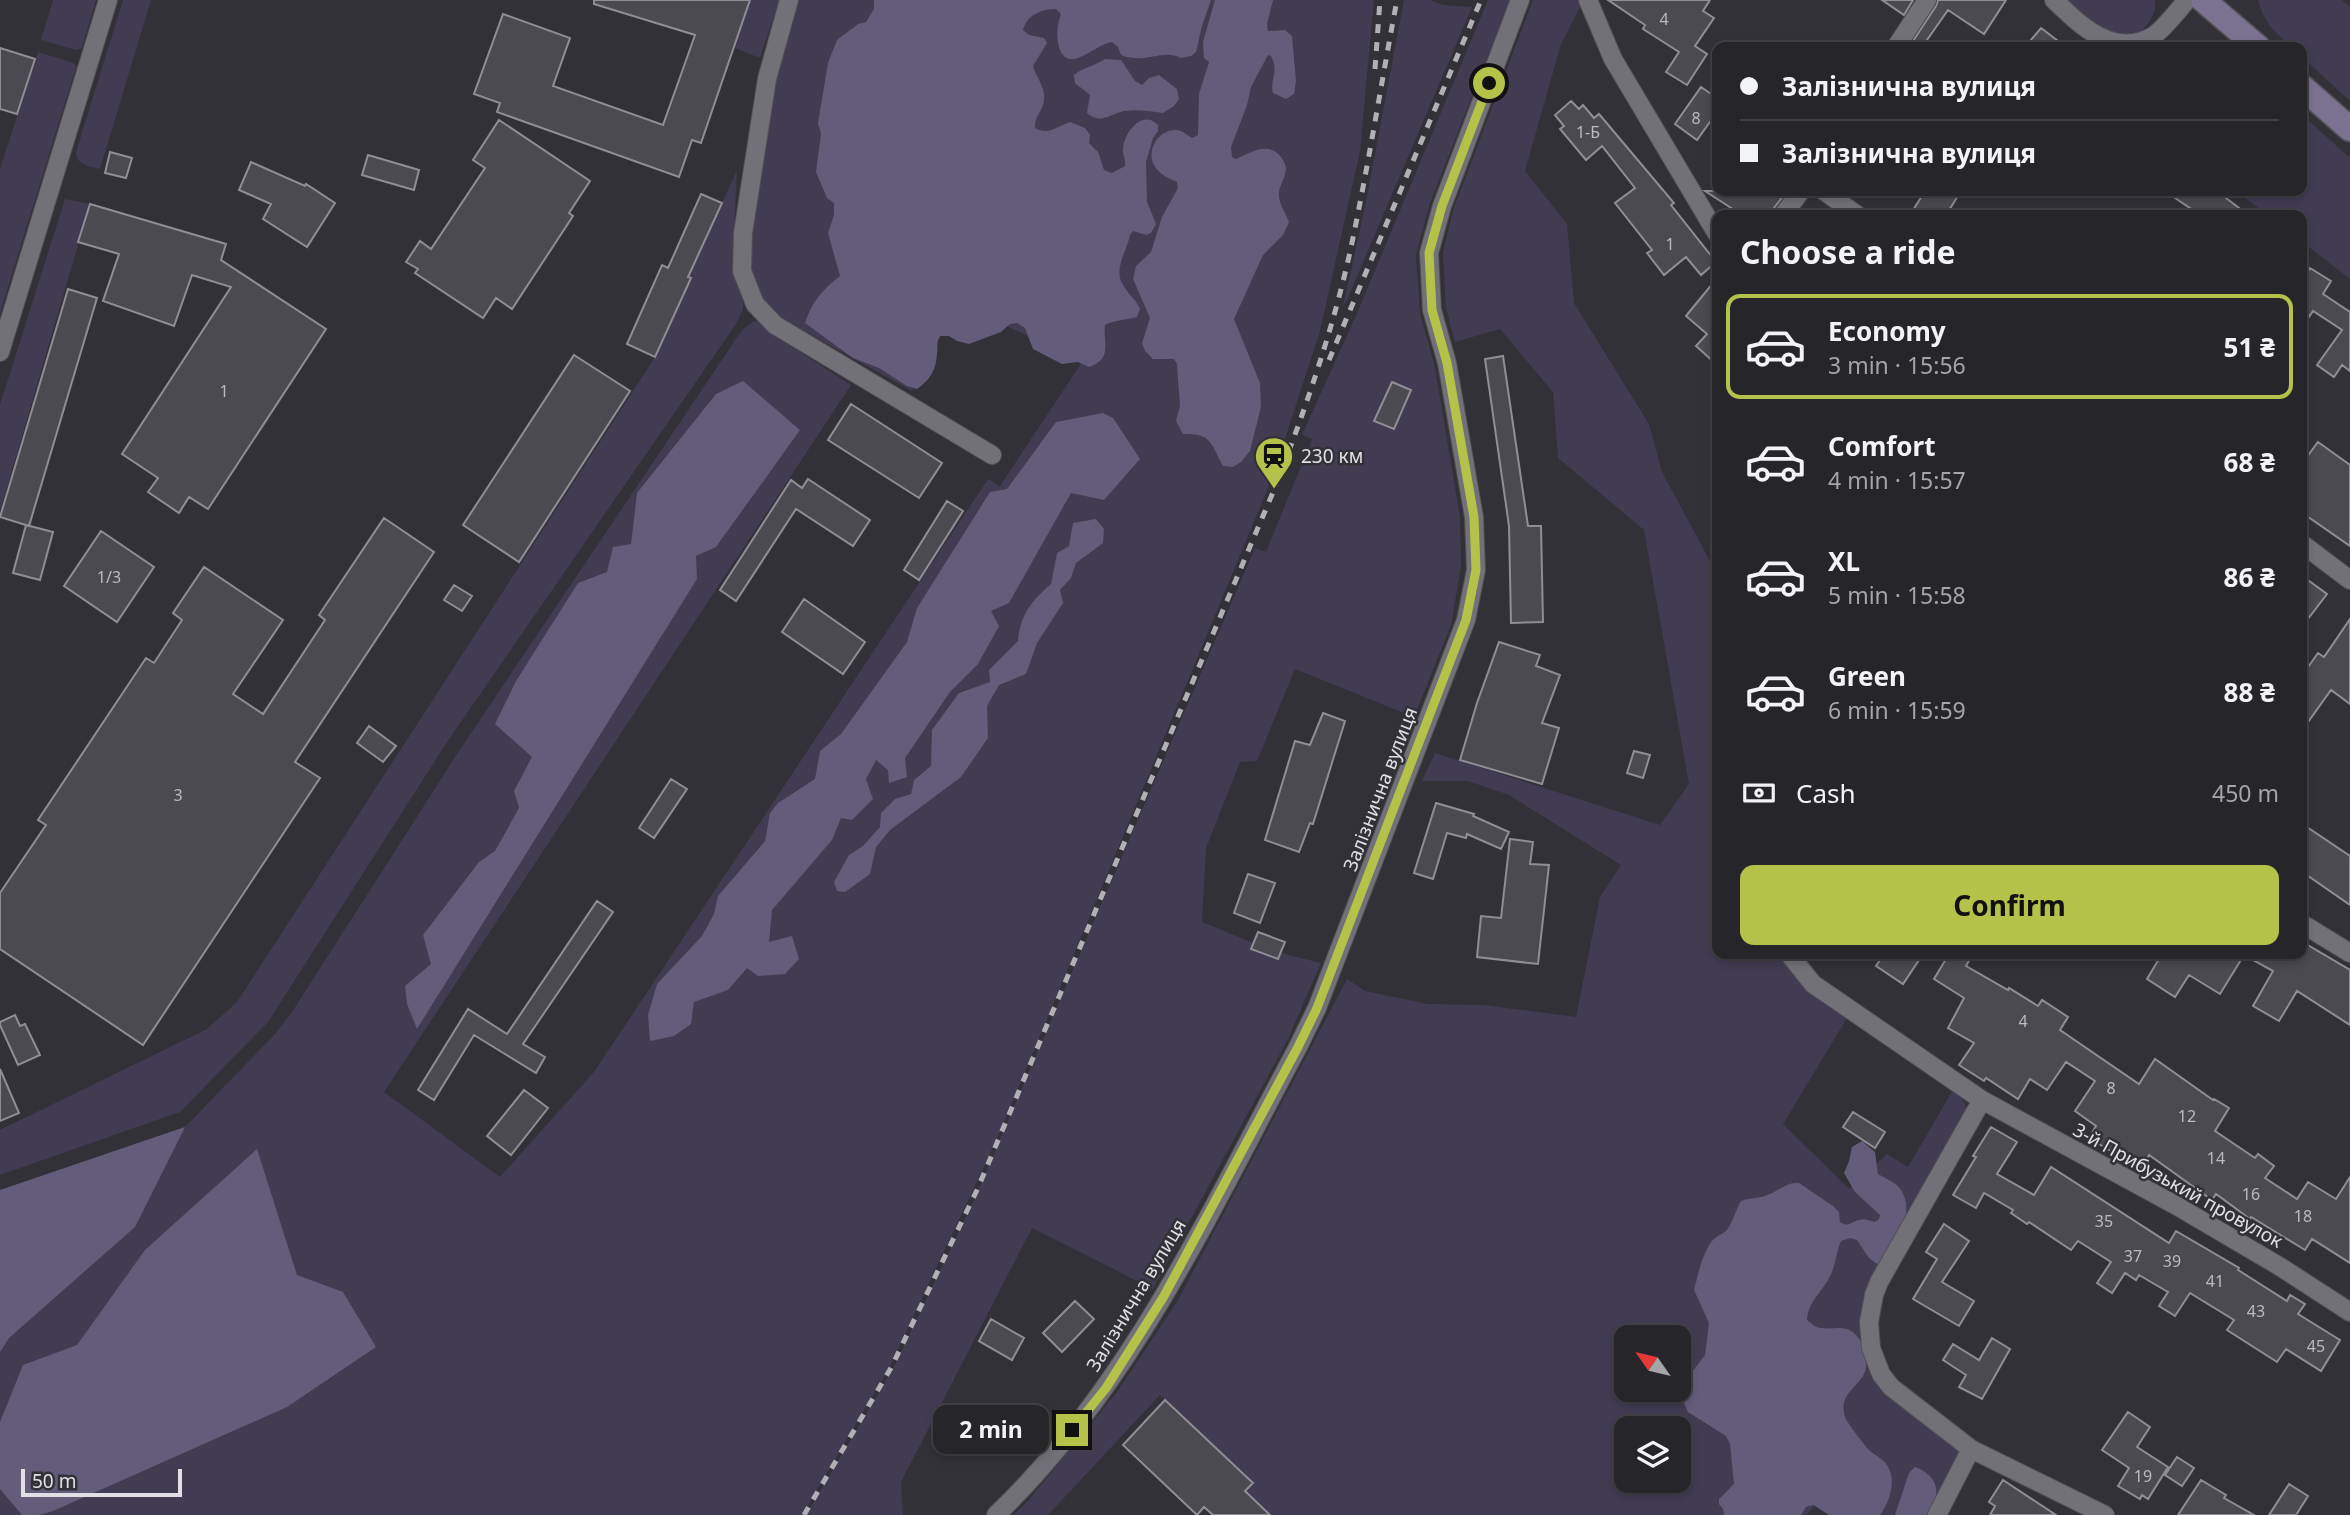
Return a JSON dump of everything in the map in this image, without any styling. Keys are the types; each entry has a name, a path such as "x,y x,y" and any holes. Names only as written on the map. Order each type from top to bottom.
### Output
{"main road":[{"path":"2203,0 2252,42"},
{"path":"2307,91 2350,129"}],"street":[{"path":"0,352 108,0"},
{"path":"789,0 767,79 743,233 742,271 755,303 775,325 992,454"},
{"name":"Залізнична вулиця","path":"996,1515 1020,1493 1106,1388 1164,1296 1298,1047 1317,1008 1466,620 1476,570 1474,517 1447,363 1432,310 1429,253 1442,206 1520,0"},
{"path":"1588,0 1613,59 1712,226"},
{"path":"1899,42 1927,0"},
{"path":"2054,0 2080,24 2104,40 2119,42"},
{"path":"2136,42 2154,36 2188,0"},
{"path":"1831,196 1850,210"},
{"path":"2307,548 2350,580"},
{"path":"2307,927 2350,953"},
{"name":"3-й Прибузький провулок","path":"1793,959 1813,984 1982,1100 2177,1206 2279,1266 2350,1312"},
{"path":"1982,1100 1879,1282 1869,1322 1871,1348 1881,1374 1891,1387 1971,1449 2105,1515"},
{"path":"1937,1515 1971,1449"}],"shaded area":[{"path":"53,0 96,0 82,48 76,50 41,40"},
{"path":"123,0 151,0 100,169 78,160 76,152"},
{"path":"750,0 779,0 760,58 735,48"},
{"path":"799,0 1374,0 1360,151 1320,331 1273,476 997,1139 889,1368 802,1515 0,1515 0,1190 185,1127 275,1034 292,1012 459,751 742,330 752,322 759,321 772,334 851,385 384,1092 500,1177 594,1072 988,479 1000,486 1082,362 958,303 912,391 779,317 759,295 751,268 750,235 775,83"},
{"path":"874,0 1211,0 1196,52 1181,58 1167,55 1130,58 1121,55 1112,42 1075,59 1069,59 1059,47 1057,30 1061,14 1056,9 1035,14 1023,30 1029,35 1044,38 1047,43 1033,66 1044,96 1035,128 1049,131 1070,122 1085,128 1090,135 1089,143 1098,152 1104,170 1112,173 1125,166 1124,141 1131,129 1146,119 1158,125 1146,162 1147,202 1156,224 1151,233 1146,235 1133,231 1119,273 1123,285 1140,309 1137,317 1105,325 1104,355 1096,364 1089,367 1078,362 1062,364 1033,349 1025,328 1017,323 969,344 949,336 940,336 934,370 917,389 907,386 879,368 853,358 805,323 819,296 840,276 828,233 834,215 834,203 827,198 816,172 821,134 818,123 828,63 837,40 858,24 866,22 874,9"},
{"path":"1215,0 1273,0 1267,24 1268,31 1285,30 1292,36 1296,81 1294,94 1286,99 1273,93 1275,67 1268,55 1251,87 1231,147 1232,157 1236,159 1265,149 1282,158 1286,168 1279,196 1289,222 1283,235 1263,255 1234,319 1260,383 1261,407 1250,451 1233,467 1223,466 1206,438 1183,434 1176,421 1180,406 1177,364 1174,359 1153,359 1145,351 1142,343 1150,318 1133,279 1136,266 1151,252 1162,217 1178,188 1177,182 1156,168 1152,160 1154,144 1161,135 1171,130 1192,138 1198,135 1199,94 1209,62 1204,58 1203,42"},
{"path":"1404,0 1430,0 1443,5 1472,7 1343,306 1365,207"},
{"path":"1488,0 1510,0 1430,203 1416,255 1420,313 1435,368 1460,517 1461,567 1451,625 1414,717 1295,669 1257,761 1240,762 1206,848 1202,922 1253,943 1251,949 1278,959 1281,953 1321,963 1288,1039 1153,1289 1032,1228 901,1482 903,1515 806,1515 893,1369 972,1204 1255,548 1266,552 1312,439 1302,435 1358,311"},
{"path":"1533,0 1584,0 1561,44 1525,171 1567,224 1574,303 1649,424 1662,472 1712,565 1712,959 1788,959 1849,1015 1783,1124 1849,1189 1887,1154 1908,1167 1954,1088 1967,1110 1877,1279 1867,1350 1961,1452 1933,1515 1828,1515 1814,1506 1807,1515 1270,1515 1245,1491 1252,1483 1160,1395 1048,1515 1013,1515 1028,1501 1117,1392 1177,1302 1347,979 1365,991 1428,1004 1483,1005 1576,1017 1600,897 1621,865 1509,795 1468,781 1422,781 1435,753 1660,825 1689,784 1644,530 1558,458 1553,392 1500,329 1455,342 1446,308 1443,253 1453,210"},
{"path":"2062,0 2155,0 2155,10 2142,31 2131,36 2106,35"},
{"path":"2258,0 2342,0 2350,7 2350,101 2307,62 2307,42 2286,42 2264,15"},
{"path":"38,52 74,63 76,67 0,313 0,169"},
{"path":"1105,59 1121,60 1135,81 1142,85 1149,78 1159,75 1177,89 1179,99 1163,113 1134,110 1105,118 1092,116 1087,113 1090,95 1075,83 1074,75"},
{"path":"2307,119 2350,158 2350,279 2307,246 2307,210 2261,210 2243,196 2307,196"},
{"path":"737,170 732,271 743,301 743,309 736,324 447,742 268,1022 180,1112 0,1175 0,1130 207,1029 237,1002 655,357"},
{"path":"65,199 90,204 0,511 0,405"},
{"path":"743,381 800,430 716,547 696,556 697,579 417,1029 407,1004 405,986 431,964 423,935 479,862 495,851 519,808 514,791 532,757 495,724 516,681 578,583 607,572 613,547 631,544 637,493 716,394"},
{"path":"1103,413 1113,418 1140,459 1104,500 1071,493 1009,603 991,611 999,626 978,664 950,692 905,758 907,777 889,783 888,770 876,760 866,779 873,799 852,820 841,818 832,840 772,910 769,942 792,936 799,959 785,974 758,976 747,968 728,990 694,1002 691,1024 674,1036 650,1041 648,1015 657,984 702,936 714,914 718,896 765,841 770,813 778,803 815,779 820,751 841,734 907,642 917,608 990,492 1007,489 1056,422"},
{"path":"1096,519 1104,529 1103,543 1076,563 1071,578 1060,590 1063,603 1037,643 1026,674 999,685 987,706 988,738 961,777 890,830 876,847 870,874 845,892 837,891 834,882 849,855 863,846 880,827 881,813 895,799 911,794 914,780 931,766 932,730 959,693 990,682 989,670 1018,641 1021,623 1028,609 1051,584 1057,553 1069,546 1073,523"},
{"path":"185,1127 135,1227 9,1338 0,1352 0,1190"},
{"path":"1862,1141 1875,1152 1878,1174 1901,1190 1905,1199 1905,1219 1881,1263 1877,1264 1869,1258 1857,1240 1850,1238 1841,1241 1830,1276 1811,1306 1807,1320 1819,1328 1848,1330 1856,1335 1862,1344 1866,1355 1865,1371 1845,1399 1845,1417 1870,1451 1885,1463 1890,1471 1892,1484 1887,1504 1880,1515 1829,1515 1814,1505 1806,1507 1801,1515 1724,1515 1719,1499 1734,1484 1730,1444 1726,1436 1688,1412 1684,1403 1691,1402 1691,1375 1705,1355 1709,1323 1694,1290 1703,1258 1712,1241 1729,1227 1741,1201 1765,1196 1789,1184 1799,1183 1833,1206 1839,1212 1840,1222 1843,1224 1848,1225 1863,1219 1875,1222 1880,1215 1855,1192 1844,1173 1852,1147"},
{"path":"257,1149 297,1275 343,1292 376,1347 287,1407 53,1511 39,1515 22,1515 0,1489 0,1422 23,1365 77,1345 145,1250"},
{"path":"1915,1467 1934,1481 1935,1501 1926,1515 1895,1515 1909,1473"}],"building":[{"path":"594,0 750,0 701,143 692,140 679,177 497,112 500,103 474,94 503,14 570,38 553,86 663,125 695,35 594,4"},
{"path":"1608,0 1710,0 1703,11 1714,18 1695,46 1707,54 1687,85 1666,72 1679,52 1643,29 1645,25"},
{"path":"1882,0 1913,0 1904,15"},
{"path":"1938,0 2006,0 1984,34 1948,10 1926,42 1912,42"},
{"path":"2041,28 2059,42 2029,42"},
{"path":"0,48 35,59 17,114 0,109"},
{"path":"1701,87 1712,95 1712,119 1697,140 1675,124"},
{"path":"1571,101 1579,109 1583,105 1594,118 1599,114 1674,203 1671,205 1712,257 1712,265 1701,275 1686,257 1664,275 1647,253 1652,250 1615,203 1635,188 1602,146 1586,160 1560,129 1564,126 1555,115"},
{"path":"499,120 590,181 569,213 573,216 512,309 496,298 483,318 415,273 418,269 406,262 420,241 431,249 485,168 473,160"},
{"path":"110,152 132,158 126,178 105,173"},
{"path":"368,155 419,170 414,190 362,175"},
{"path":"251,162 305,186 306,184 335,203 307,247 263,219 271,204 239,190"},
{"path":"701,194 722,203 655,357 627,344 662,265 668,268"},
{"path":"1713,196 1783,196 1773,210 1734,210"},
{"path":"1922,196 1958,196 1949,210 1913,210"},
{"path":"2172,196 2223,196 2242,210 2193,210"},
{"path":"90,204 226,244 221,260 326,329 208,509 189,497 179,513 148,492 158,478 122,454 231,287 192,275 174,326 103,301 119,254 78,242"},
{"path":"2310,268 2331,281 2323,294 2350,312 2350,371 2342,365 2334,377 2317,365 2342,330 2313,311 2307,320 2307,273"},
{"path":"1712,284 1712,360 1696,346 1707,334 1686,316"},
{"path":"68,289 97,298 29,526 0,517"},
{"path":"574,355 630,391 519,562 463,525"},
{"path":"1503,356 1528,526 1541,526 1543,622 1511,623 1509,526 1485,359"},
{"path":"1392,382 1411,390 1394,429 1374,421"},
{"path":"851,404 942,463 919,498 828,440"},
{"path":"2318,442 2350,465 2350,546 2307,516 2307,457"},
{"path":"808,479 870,520 853,546 796,509 736,601 720,590 791,480 802,488"},
{"path":"947,501 963,511 919,580 904,570"},
{"path":"384,518 434,552 295,762 320,778 143,1045 0,949 0,893 46,825 38,820 146,658 154,663 182,620 173,613 204,567 283,620 233,694 263,714 325,620 319,615"},
{"path":"26,525 53,532 40,580 13,573"},
{"path":"101,531 154,567 117,622 64,586"},
{"path":"2307,579 2327,594 2307,620"},
{"path":"454,585 472,596 462,611 444,600"},
{"path":"804,599 865,642 843,674 782,632"},
{"path":"2350,619 2350,704 2331,690 2307,724 2307,669 2318,653 2324,657"},
{"path":"1499,642 1540,655 1536,666 1560,675 1542,723 1559,728 1542,784 1460,760"},
{"path":"1323,713 1345,721 1313,824 1310,823 1299,852 1265,840 1295,741 1310,745"},
{"path":"369,726 396,746 383,762 357,743"},
{"path":"1634,751 1650,755 1643,778 1627,773"},
{"path":"671,779 687,789 654,838 639,828"},
{"path":"1436,803 1474,814 1473,816 1509,832 1501,849 1467,834 1466,838 1447,833 1433,879 1414,873"},
{"path":"2307,827 2350,856 2350,905 2307,875"},
{"path":"1510,839 1533,842 1530,864 1549,865 1538,964 1477,957 1481,916 1501,918"},
{"path":"1248,874 1275,883 1260,923 1234,913"},
{"path":"597,901 613,912 523,1044 545,1057 536,1073 474,1035 434,1100 418,1090 468,1009 507,1034"},
{"path":"1258,932 1285,942 1278,959 1251,949"},
{"path":"2307,945 2350,970 2350,1025 2297,991 2279,1021 2253,1006 2273,971 2251,959 2307,959"},
{"path":"1881,959 1920,959 1903,984 1876,966"},
{"path":"1946,959 1970,959 1966,966 2038,1006 2042,1000 2068,1017 2060,1030 2139,1084 2155,1059 2213,1100 2229,1108 2215,1131 2255,1158 2258,1154 2274,1166 2265,1178 2297,1199 2308,1182 2336,1199 2350,1177 2350,1263 2312,1239 2305,1250 2251,1217 2250,1219 2216,1194 2212,1200 2149,1155 2141,1169 2089,1138 2096,1126 2075,1111 2095,1081 2066,1062 2047,1090 2030,1079 2018,1099 1986,1078 1984,1081 1959,1065 1974,1043 1948,1028 1964,998 1934,979"},
{"path":"2159,959 2242,959 2220,994 2189,975 2175,997 2147,979"},
{"path":"15,1015 20,1026 25,1024 40,1055 18,1065 0,1025 0,1022"},
{"path":"0,1069 19,1113 0,1121"},
{"path":"524,1090 548,1108 511,1155 487,1136"},
{"path":"1853,1112 1885,1132 1875,1148 1843,1127"},
{"path":"1991,1127 2017,1142 1997,1174 2034,1195 2051,1167 2169,1243 2176,1231 2239,1268 2238,1270 2287,1301 2290,1295 2305,1304 2298,1314 2340,1340 2321,1371 2286,1349 2277,1362 2227,1330 2234,1320 2190,1293 2175,1316 2159,1306 2168,1292 2139,1275 2136,1280 2125,1273 2112,1293 2097,1283 2111,1262 2078,1241 2071,1250 2029,1222 2027,1224 2011,1213 2013,1210 1984,1193 1976,1208 1953,1195"},
{"path":"1944,1224 1969,1241 1942,1282 1974,1301 1959,1326 1913,1299 1937,1259 1926,1252"},
{"path":"1075,1301 1094,1319 1062,1352 1043,1333"},
{"path":"991,1319 1024,1338 1012,1360 979,1341"},
{"path":"1992,1338 2010,1349 1982,1399 1959,1387 1966,1375 1943,1360 1953,1344 1979,1360"},
{"path":"1165,1400 1253,1483 1245,1491 1270,1515 1213,1515 1204,1507 1197,1515 1123,1445"},
{"path":"2128,1412 2150,1427 2137,1447 2168,1467 2148,1499 2142,1495 2140,1499 2118,1486 2129,1468 2102,1450"},
{"path":"2177,1457 2194,1468 2182,1486 2165,1475"},
{"path":"2003,1480 2056,1515 1990,1515 1995,1506 1989,1502"},
{"path":"2201,1480 2226,1495 2224,1498 2254,1515 2178,1515"},
{"path":"2289,1484 2308,1496 2296,1515 2269,1515"}],"railway":[{"path":"1375,69 1380,0"},
{"path":"804,1515 891,1368 977,1190 1274,490 1316,372 1343,282 1363,189 1397,0"},
{"path":"1329,360 1481,0"}],"place":[{"name":"230 км","path":"1274,490"}],"route":[{"path":"1072,1430 1106,1388 1164,1296 1317,1008 1466,620 1476,570 1474,517 1447,363 1432,310 1429,253 1442,206 1489,83"}]}
